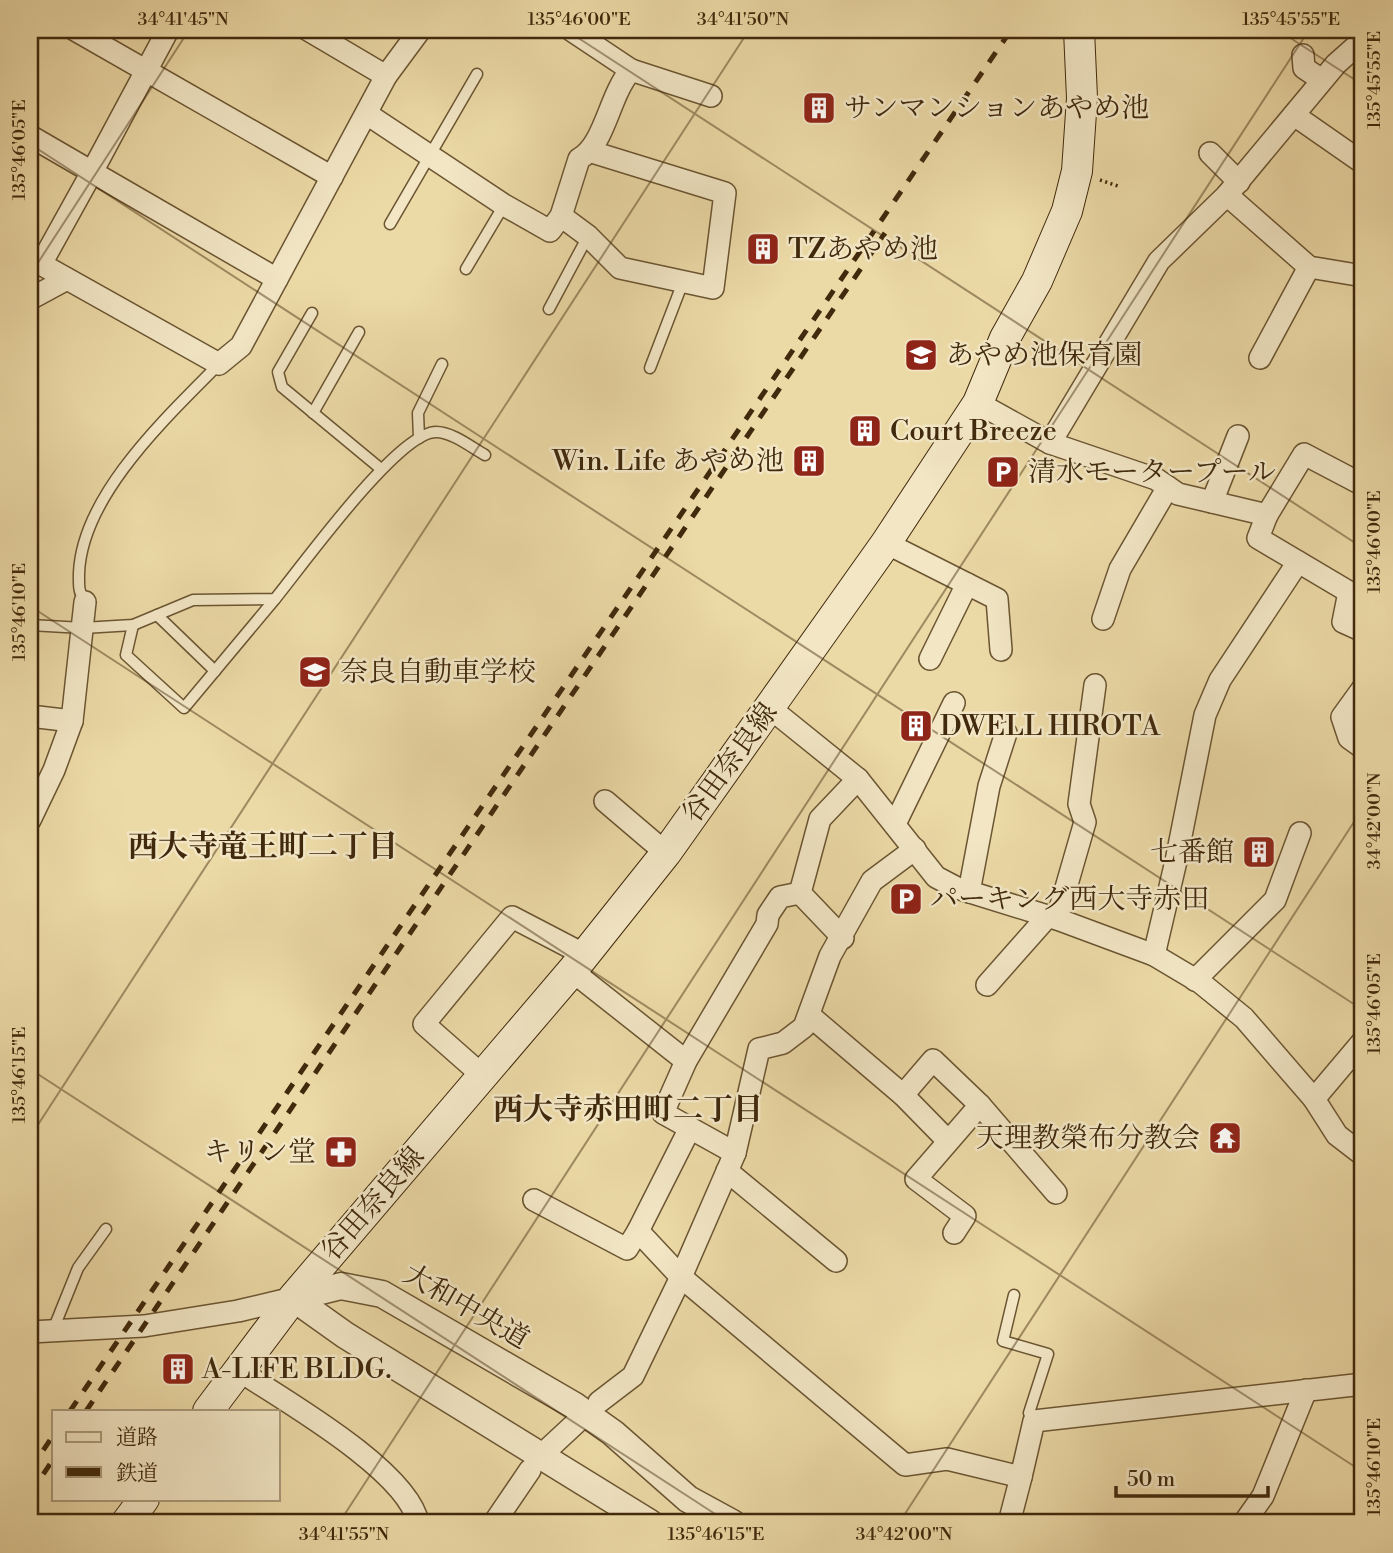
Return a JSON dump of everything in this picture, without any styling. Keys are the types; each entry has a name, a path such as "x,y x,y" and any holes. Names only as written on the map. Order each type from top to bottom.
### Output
{"main road":[{"name":"谷田奈良線","path":"209,1410 293,1298 578,963 666,853 886,543 978,403 1005,338 1053,246 1070,198 1077,171 1082,98 1079,30"},
{"path":"126,1523 143,1500"}],"street":[{"path":"75,30 332,177"},
{"path":"168,30 92,172 35,261 219,364 241,346 386,76 420,30"},
{"path":"308,30 386,76"},
{"path":"571,30 631,70 711,96"},
{"path":"1050,443 1159,261 1233,188 1322,80 1363,40"},
{"path":"1303,55 1304,68 1322,80"},
{"path":"367,114 504,205 550,231 561,216 579,159 592,152 611,102 631,70"},
{"path":"1294,115 1363,163"},
{"path":"30,136 277,279"},
{"path":"561,216 588,236 620,268 713,288 725,193 592,152"},
{"path":"1210,153 1233,188 1309,267 1363,276"},
{"path":"1261,358 1309,267"},
{"path":"30,299 67,279"},
{"path":"978,403 1050,443 1156,479 1178,494 1266,515"},
{"path":"1212,502 1238,436"},
{"path":"1362,480 1304,454 1266,515 1258,538 1349,592 1343,622 1363,631"},
{"path":"1103,619 1120,569 1168,487"},
{"path":"886,543 997,599 1001,650"},
{"path":"1154,955 1177,861 1205,715 1220,680 1298,562"},
{"path":"930,659 967,584"},
{"path":"30,820 54,771 72,721 85,602"},
{"path":"987,985 1053,918 1084,822 1079,804 1095,685"},
{"path":"1363,688 1342,717 1349,738 1363,748"},
{"path":"895,824 954,703"},
{"path":"770,708 858,779 936,877 969,892 1053,918 1154,955 1195,980 1244,1018 1314,1099 1337,1135 1363,1155"},
{"path":"30,716 72,721"},
{"path":"969,892 989,786 1006,733"},
{"path":"800,893 820,819 858,779"},
{"path":"605,801 666,853"},
{"path":"1195,980 1276,900 1300,833"},
{"path":"599,1402 633,1376 681,1278 731,1162 759,1049 783,1044 804,1027 830,956 843,938 872,881 915,849"},
{"path":"800,893 843,938"},
{"path":"800,893 780,897 686,1061 663,1113 690,1128 731,1162 836,1261"},
{"path":"483,1076 424,1024 512,917 578,963 686,1061"},
{"path":"809,1015 903,1095 948,1141"},
{"path":"1314,1099 1363,1041"},
{"path":"903,1095 933,1060 980,1105 1056,1193"},
{"path":"954,1233 965,1216 916,1179 980,1105"},
{"path":"534,1200 627,1249 690,1128"},
{"path":"638,1231 681,1278 905,1465 947,1459 1021,1477"},
{"name":"大和中央道","path":"293,1298 341,1286 382,1294 575,1406 613,1433 688,1499 732,1523"},
{"path":"30,1332 144,1326 238,1311 293,1298 345,1335 650,1523"},
{"path":"238,1370 337,1435 406,1495 418,1523"},
{"path":"1009,1523 1034,1421 1363,1384"},
{"path":"1244,1523 1263,1496 1306,1391"},
{"path":"549,1448 577,1422"},
{"path":"494,1523 530,1470"}],"lane":[{"path":"390,223 477,74"},
{"path":"466,269 504,205"},
{"path":"549,309 588,236"},
{"path":"650,368 684,282"},
{"path":"312,313 278,372 282,387 381,469"},
{"path":"313,413 359,332"},
{"path":"85,602 79,593 80,552 107,493 141,445 219,364"},
{"path":"419,438 418,413 442,364"},
{"path":"133,625 126,655 184,708 381,469 409,442 436,432 456,439 485,455"},
{"path":"30,625 83,628 133,625 193,600 275,599"},
{"path":"157,615 215,671"},
{"path":"53,1330 78,1268 106,1229"},
{"path":"1014,1295 1003,1340 1048,1354 1029,1413 1034,1421"}],"railway":[{"path":"71,1410 1011,30"},
{"path":"87,1410 885,233"},
{"path":"30,1470 52,1437"},
{"path":"30,1494 52,1461"}],"place":[{"name":"サンマンションあやめ池","path":"819,108"},
{"name":"TZあやめ池","path":"763,249"},
{"name":"あやめ池保育園","path":"921,355"},
{"name":"Court Breeze","path":"865,431"},
{"name":"Win. Life あやめ池","path":"809,461"},
{"name":"清水モータープール","path":"1003,472"},
{"name":"奈良自動車学校","path":"315,672"},
{"name":"DWELL HIROTA","path":"916,726"},
{"name":"七番館","path":"1259,852"},
{"name":"パーキング西大寺赤田","path":"906,899"},
{"name":"天理教榮布分教会","path":"1225,1138"},
{"name":"キリン堂","path":"341,1152"},
{"name":"A-LIFE BLDG.","path":"178,1369"}],"district":[{"name":"西大寺竜王町二丁目","path":"263,847"},
{"name":"西大寺赤田町二丁目","path":"628,1110"}]}
